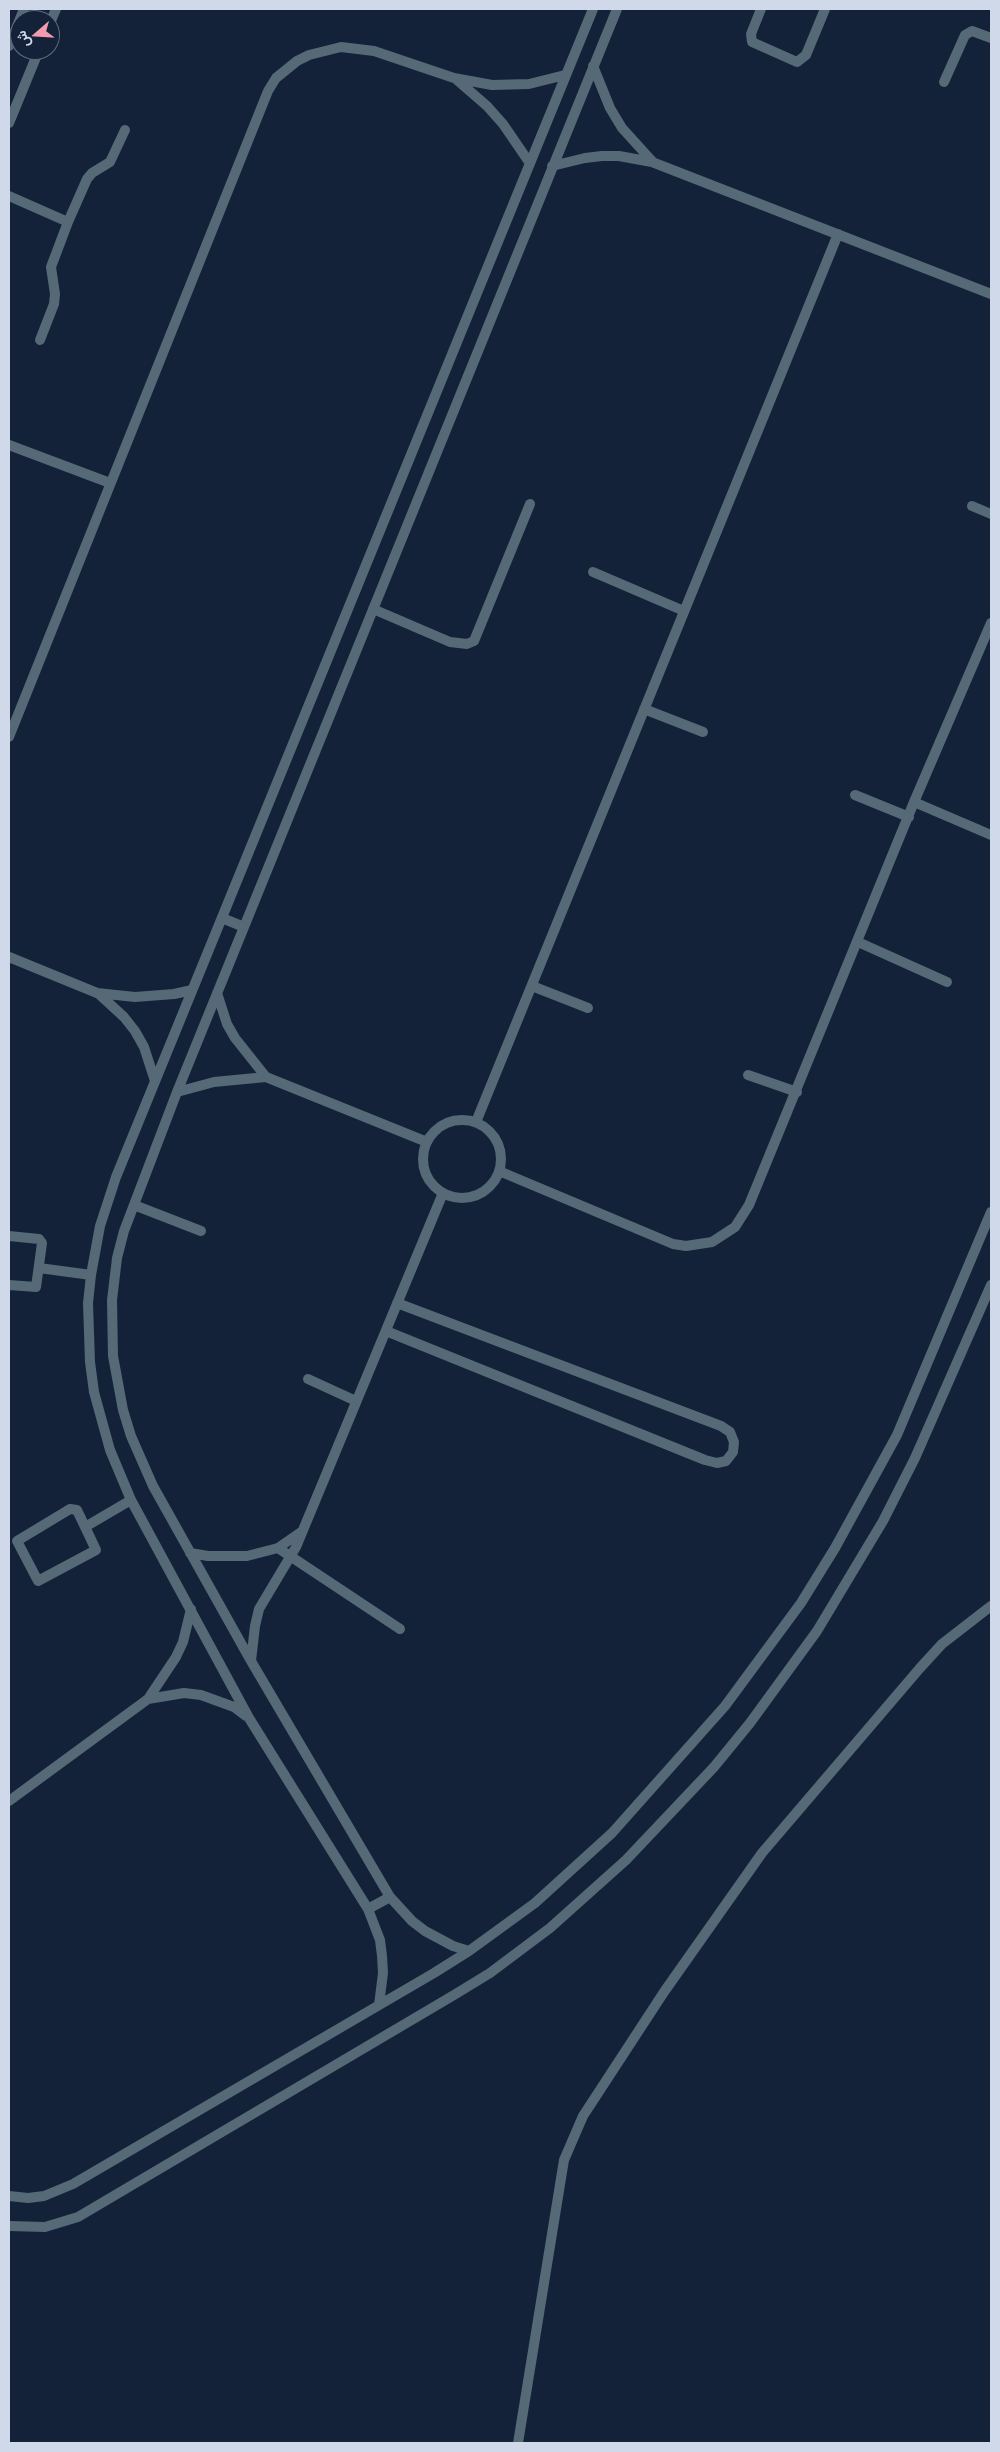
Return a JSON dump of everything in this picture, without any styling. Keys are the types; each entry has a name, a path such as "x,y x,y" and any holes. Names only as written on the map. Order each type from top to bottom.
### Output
{"street":[{"path":"378,2005 382,1981 382,1956 377,1932 368,1909 249,1718 131,1500 110,1450 94,1392 88,1332 91,1275 108,1198 592,9"},
{"path":"469,1951 453,1946 425,1931 412,1921 390,1897 251,1662 190,1553 141,1462 131,1436 117,1383 112,1348 112,1300 117,1258 134,1205 177,1092 617,9"},
{"path":"760,9 751,34 752,42 797,62 806,55 824,9"},
{"path":"944,82 965,35 972,31 991,38"},
{"path":"9,737 264,100 276,78 297,61 309,55 341,47 374,51 454,78 492,86 511,86 547,81 565,75"},
{"path":"9,123 35,60"},
{"path":"593,66 610,108 622,128 652,162"},
{"path":"454,78 503,124 529,162"},
{"path":"40,340 54,304 55,294 51,267 68,222 87,180 92,173 110,162 125,130"},
{"path":"552,166 602,156 619,156 652,162 991,294"},
{"path":"9,196 68,222"},
{"path":"476,1122 838,234"},
{"path":"9,445 110,483"},
{"path":"373,609 450,642 467,644 474,640 530,504"},
{"path":"972,506 991,514"},
{"path":"593,572 684,611"},
{"path":"498,1170 673,1244 700,1245 724,1235 743,1216 797,1092 914,802 991,623"},
{"path":"644,709 703,732"},
{"path":"855,795 909,817"},
{"path":"914,802 991,835"},
{"path":"222,918 244,928"},
{"path":"858,942 947,982"},
{"path":"9,957 97,993 135,998 192,990"},
{"path":"532,986 588,1008"},
{"path":"97,993 124,1016 135,1031 144,1047 155,1081"},
{"path":"217,993 227,1024 235,1038 266,1077"},
{"path":"748,1074 797,1092"},
{"path":"177,1092 214,1082 266,1077 426,1142"},
{"path":"466,1120 476,1122 484,1127 496,1142 500,1151 498,1170 494,1179 480,1193 462,1198 443,1193 429,1180 425,1171 423,1152 426,1142 432,1134 447,1122 466,1120"},
{"path":"251,1662 255,1626 260,1609 268,1592 292,1557 443,1193"},
{"path":"134,1205 201,1231"},
{"path":"9,2196 28,2198 44,2196 66,2188 469,1951 535,1903 612,1833 725,1706 769,1648 835,1548 897,1435 991,1212"},
{"path":"9,1236 41,1240 36,1287 9,1285"},
{"path":"39,1268 91,1275"},
{"path":"9,2226 46,2227 78,2217 412,2020 490,1973 520,1951 557,1922 626,1860 714,1767 768,1701 818,1631 883,1521 915,1458 991,1285"},
{"path":"386,1331 705,1460 717,1463 726,1461 733,1452 734,1442 730,1432 721,1426 397,1303"},
{"path":"308,1379 356,1401"},
{"path":"85,1527 131,1500"},
{"path":"72,1508 77,1510 85,1527 95,1546 95,1552 43,1580 36,1580 17,1541 72,1508"},
{"path":"190,1553 208,1556 247,1556 278,1548 302,1531"},
{"path":"278,1548 400,1628"},
{"path":"518,2443 564,2160 583,2116 664,1992 762,1853 920,1668 949,1638 991,1606"},
{"path":"9,1801 148,1699 176,1657 183,1642 191,1609"},
{"path":"148,1699 184,1693 201,1695 234,1707 249,1718"},
{"path":"368,1909 390,1897"}]}
